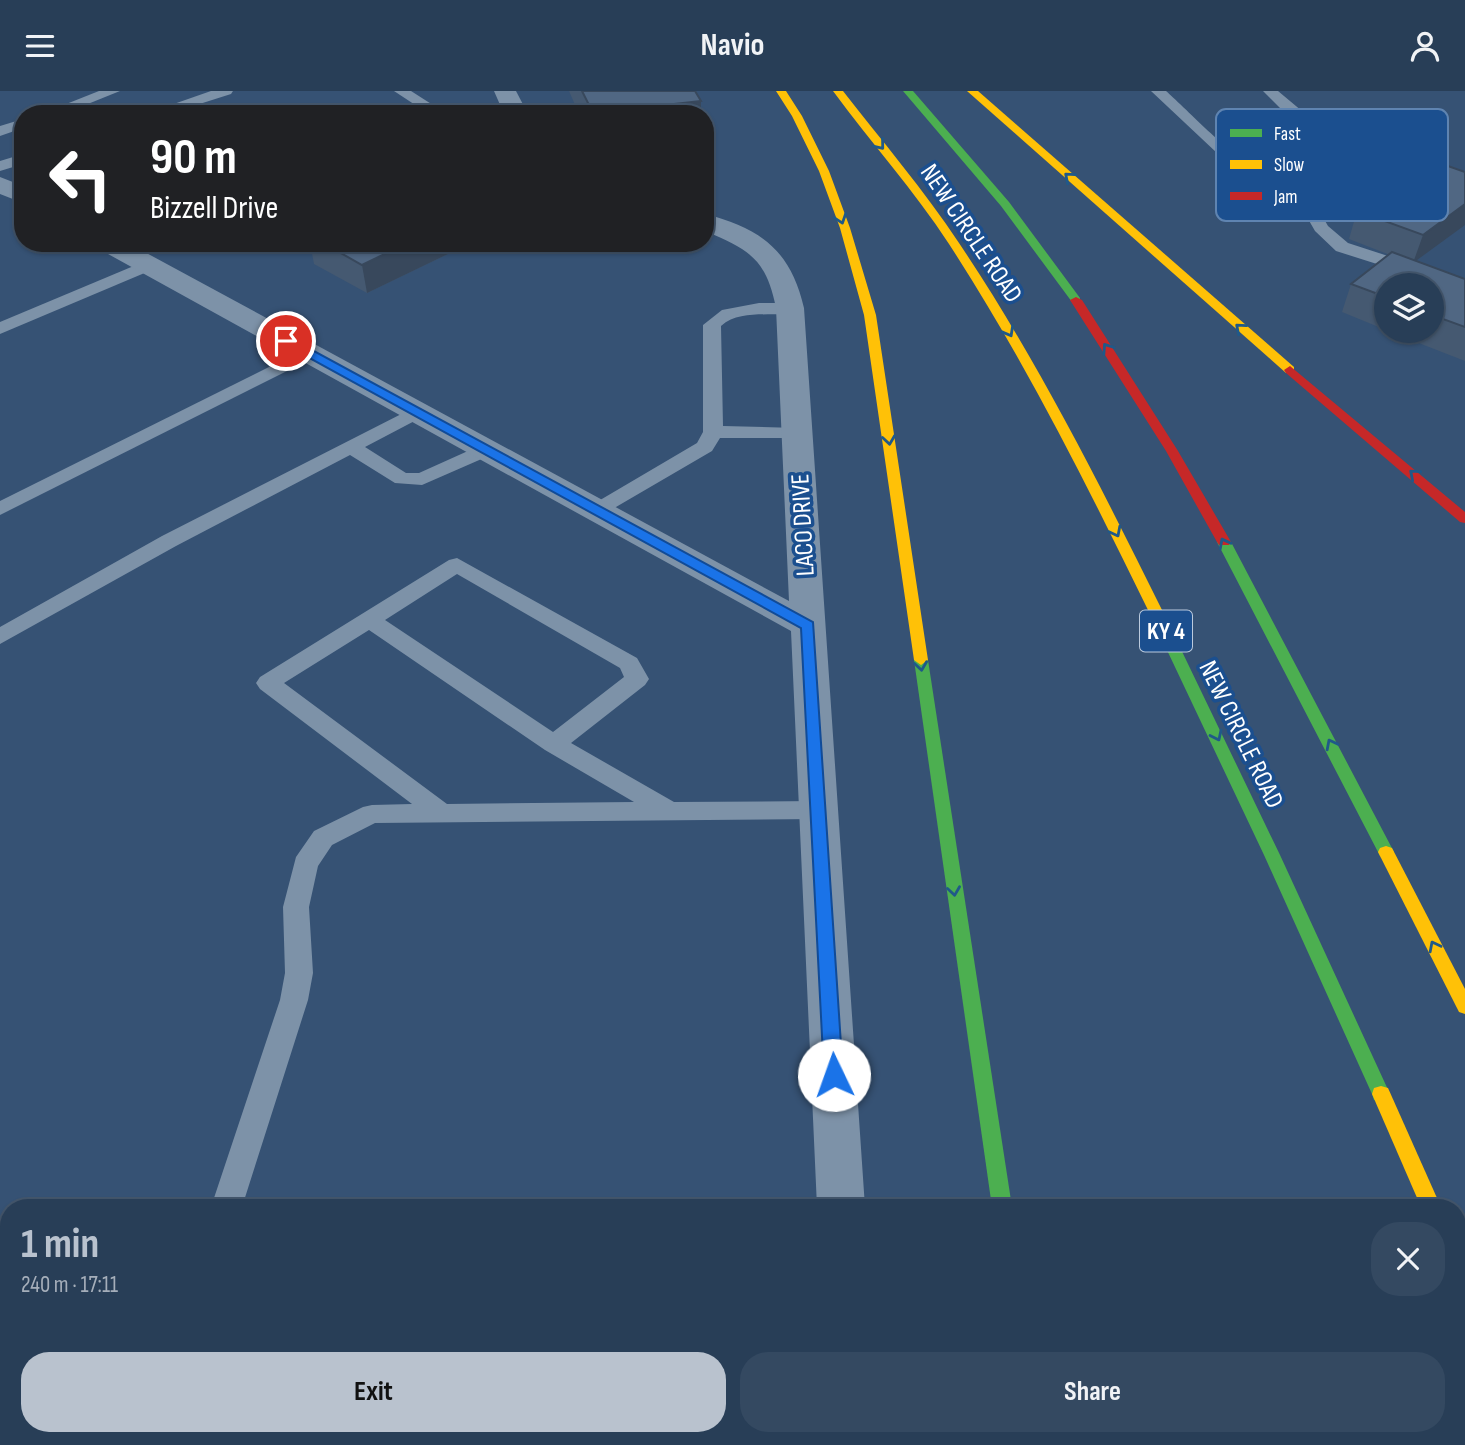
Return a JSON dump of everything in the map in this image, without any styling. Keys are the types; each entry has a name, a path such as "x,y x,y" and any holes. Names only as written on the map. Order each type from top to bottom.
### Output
{"highway":[{"path":"781,91 814,145 848,239 870,315 1001,1199"},
{"name":"NEW CIRCLE ROAD","path":"838,91 953,240 1067,435 1257,821 1332,981 1427,1199"},
{"name":"NEW CIRCLE ROAD","path":"908,91 988,182 1035,243 1141,398 1206,509 1313,709 1465,1007"},
{"path":"972,91 1272,356 1356,424 1465,519"}],"street":[{"name":"LACO DRIVE","path":"714,226 757,246 774,259 785,279 790,308 841,1199"},
{"path":"124,252 808,626"}],"lane":[{"path":"73,105 113,91"},
{"path":"181,105 226,91"},
{"path":"401,91 425,105"},
{"path":"1158,91 1216,144"},
{"path":"1270,91 1289,109"},
{"path":"1448,180 1465,184"},
{"path":"1318,221 1321,228 1342,247 1465,287"},
{"path":"0,329 148,265"},
{"path":"597,510 705,447 713,432 712,325 722,314 743,310 790,308"},
{"path":"0,509 309,353"},
{"path":"0,637 169,541 417,412"},
{"path":"713,432 797,434"},
{"path":"351,447 402,479 422,479 486,450"},
{"path":"442,813 268,683 457,565 629,663 637,679 554,744"},
{"path":"369,620 554,744 670,812"},
{"path":"229,1199 294,1000 299,973 296,907 305,864 324,838 372,814 818,810"}],"building":[{"path":"582,91 695,91 701,101 665,105 589,105"},
{"path":"1448,166 1465,172 1465,204 1448,217"},
{"path":"1384,221 1442,221 1423,235"},
{"path":"339,252 389,252 362,265"},
{"path":"1392,252 1465,279 1465,327 1444,319 1444,273 1374,273 1374,293 1351,284"}],"traffic: fast":[{"path":"908,91 1005,204 1076,300"},
{"path":"1224,542 1386,852"},
{"path":"1155,610 1272,855 1381,1094"},
{"path":"921,660 1001,1199"}],"traffic: slow":[{"path":"781,91 797,116 824,171 845,228 870,315 921,660"},
{"path":"838,91 927,204 982,287 1060,423 1155,610"},
{"path":"972,91 1290,370"},
{"path":"1386,852 1465,1007"},
{"path":"1381,1094 1427,1199"}],"traffic: jam":[{"path":"1076,300 1172,451 1224,542"},
{"path":"1290,370 1465,519"}],"route":[{"path":"286,341 808,626 834,1075"}]}
